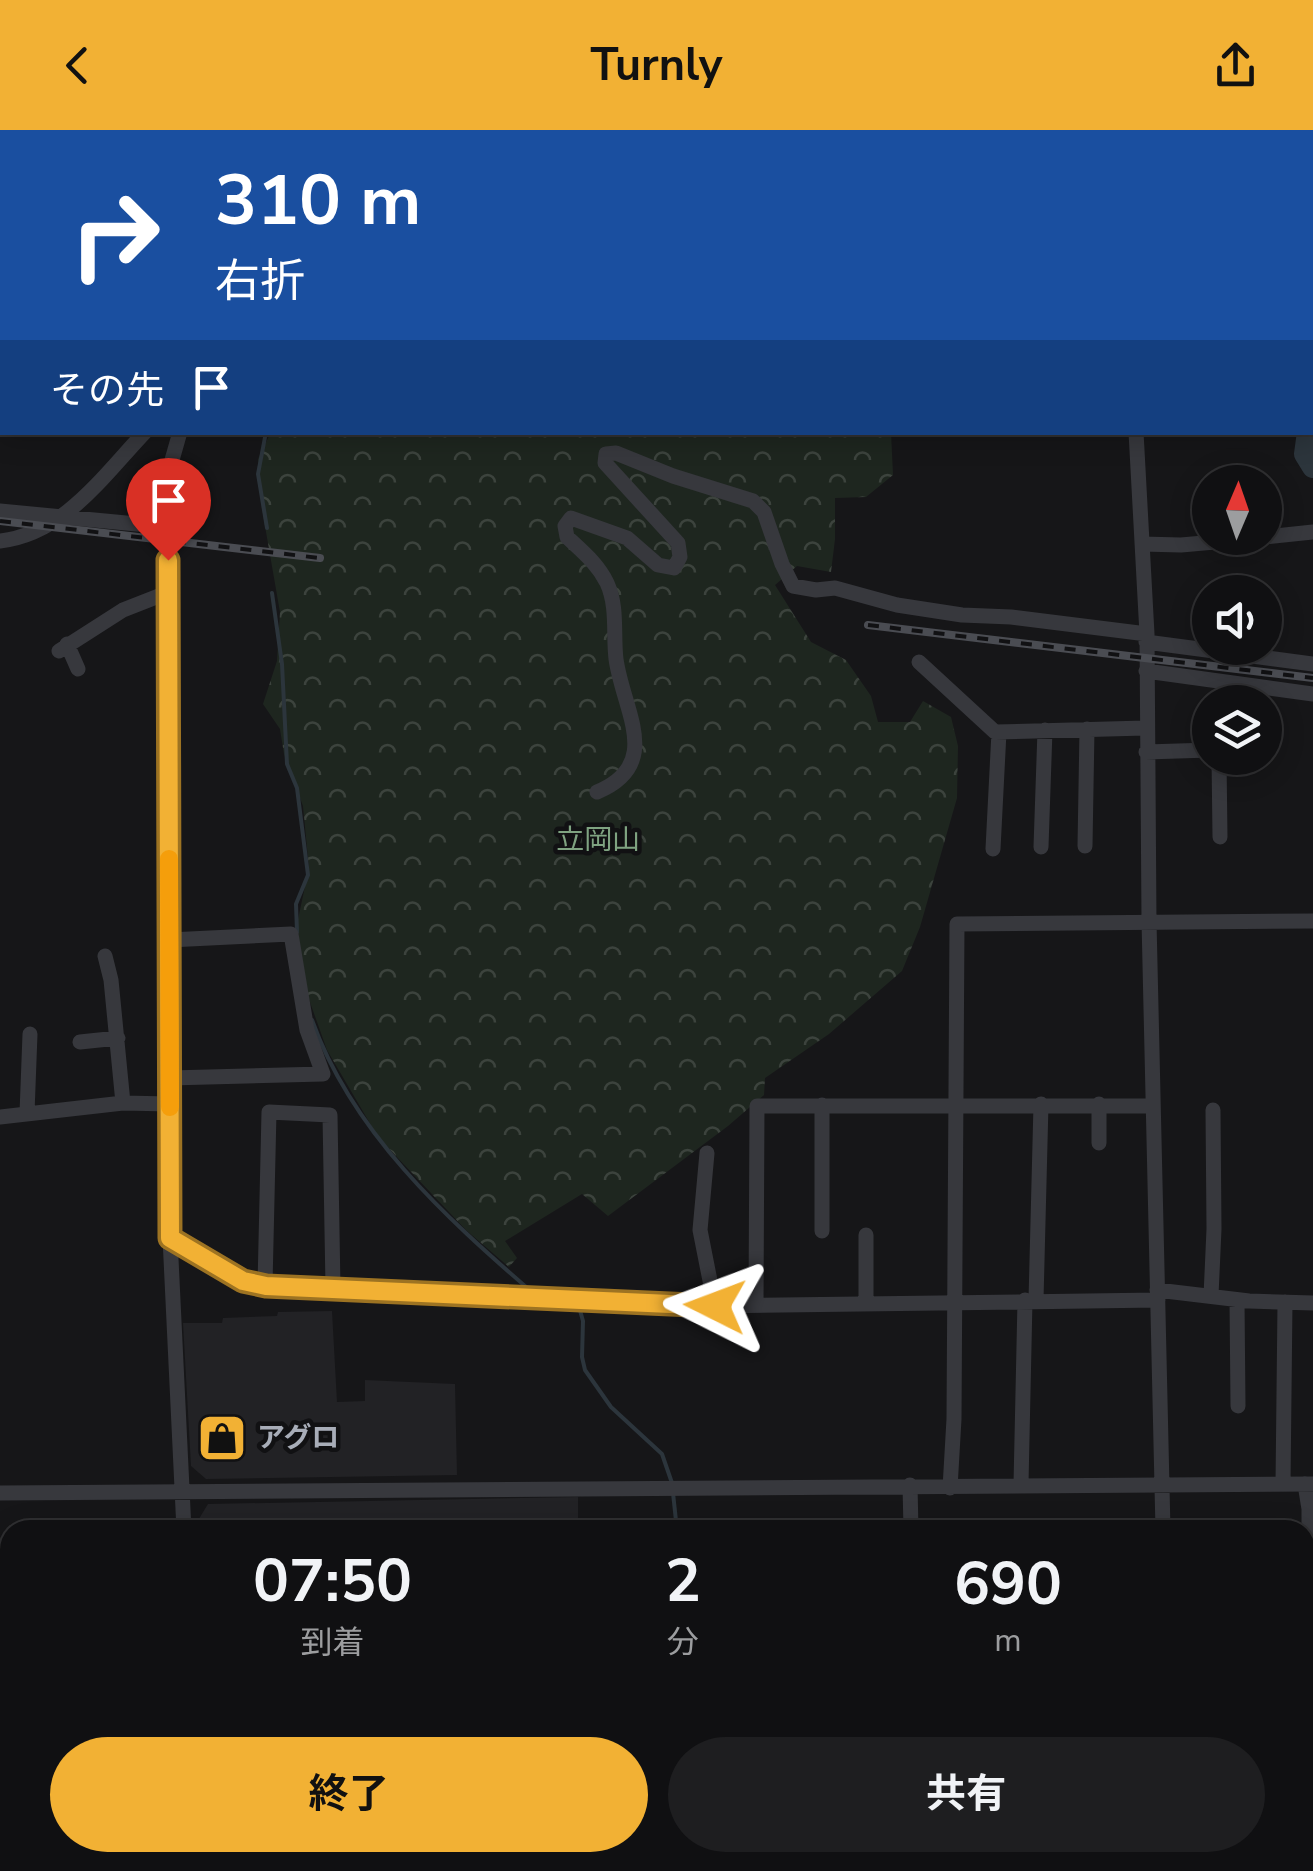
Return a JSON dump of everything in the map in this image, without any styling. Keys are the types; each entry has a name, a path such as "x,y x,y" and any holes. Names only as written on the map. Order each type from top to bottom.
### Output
{"street":[{"path":"0,541 24,538 62,518 143,435"},
{"path":"179,435 170,467 168,528 170,1238 183,1520"},
{"path":"1136,435 1146,638 1164,1520"},
{"path":"597,792 618,784 631,765 636,740 616,660 614,604 596,564 567,538 565,526 571,518 628,538 658,565 674,568 680,558 678,543 604,463 606,454 616,453 753,501 764,512 793,586 834,588 897,605 962,615 1011,616 1313,664"},
{"path":"0,510 168,528"},
{"path":"1282,535 1313,532"},
{"path":"1142,544 1192,544"},
{"path":"78,669 63,647 123,610 170,592"},
{"path":"920,662 999,732 1145,728"},
{"path":"1146,671 1313,694"},
{"path":"1085,846 1079,790 1087,729"},
{"path":"1038,840 1038,788 1045,730"},
{"path":"993,849 990,791 999,732"},
{"path":"1146,752 1192,751"},
{"path":"1219,775 1220,836"},
{"path":"950,1488 957,924 1313,921"},
{"path":"169,940 290,934 307,1030 323,1074 170,1078"},
{"path":"105,956 123,1103"},
{"path":"27,1113 30,1034"},
{"path":"80,1042 118,1038"},
{"path":"0,1117 123,1103 170,1104"},
{"path":"1021,1484 1022,1386 1031,1300 1041,1104"},
{"path":"1098,1143 1100,1104"},
{"path":"822,1105 822,1231"},
{"path":"756,1305 757,1106 1153,1106"},
{"path":"1211,1296 1208,1250 1218,1198 1213,1110"},
{"path":"266,1286 269,1112 284,1112 330,1115 333,1288"},
{"path":"707,1153 700,1230 715,1306"},
{"path":"866,1235 866,1304"},
{"path":"170,1238 243,1281 266,1286 715,1306 1157,1295 1313,1304"},
{"path":"1237,1300 1242,1377 1238,1406"},
{"path":"1283,1484 1285,1302"},
{"path":"1024,1378 1042,1378"},
{"path":"0,1493 1309,1484 1310,1520"},
{"path":"910,1486 911,1520"}],"shaded area":[{"path":"332,1311 337,1402 365,1401 365,1380 455,1384 457,1475 206,1479 191,1466 183,1323 222,1323 223,1318 277,1316 278,1312"},
{"path":"578,1497 578,1520 198,1520 208,1504"}],"green space":[{"name":"立岡山","path":"270,435 891,435 893,475 866,497 835,498 831,572 797,566 775,585 811,642 846,660 871,696 878,722 910,722 923,701 951,717 958,746 957,798 920,927 902,971 829,1034 765,1078 764,1095 728,1126 608,1216 582,1194 505,1241 517,1258 509,1267 466,1230 378,1137 327,1050 305,988 297,924 309,868 303,806 284,754 280,729 263,704 277,661 280,612 261,503 258,459"}],"waterway":[{"path":"265,435 258,474 267,528"},
{"path":"1308,435 1305,454 1313,467"},
{"path":"272,593 282,664 287,764 297,788 308,875 296,904 297,932"},
{"path":"312,1020 329,1061 376,1136 435,1203 533,1293"},
{"path":"579,1307 585,1370 611,1407 662,1454 672,1483"},
{"path":"673,1493 676,1520"}],"railway":[{"path":"0,521 320,558"},
{"path":"868,625 1313,678"}],"slow traffic":[{"path":"169,859 170,1107"}],"place":[{"name":"アグロ","path":"222,1438"}],"route":[{"path":"168,560 170,1238 243,1281 266,1286 715,1306"}]}
